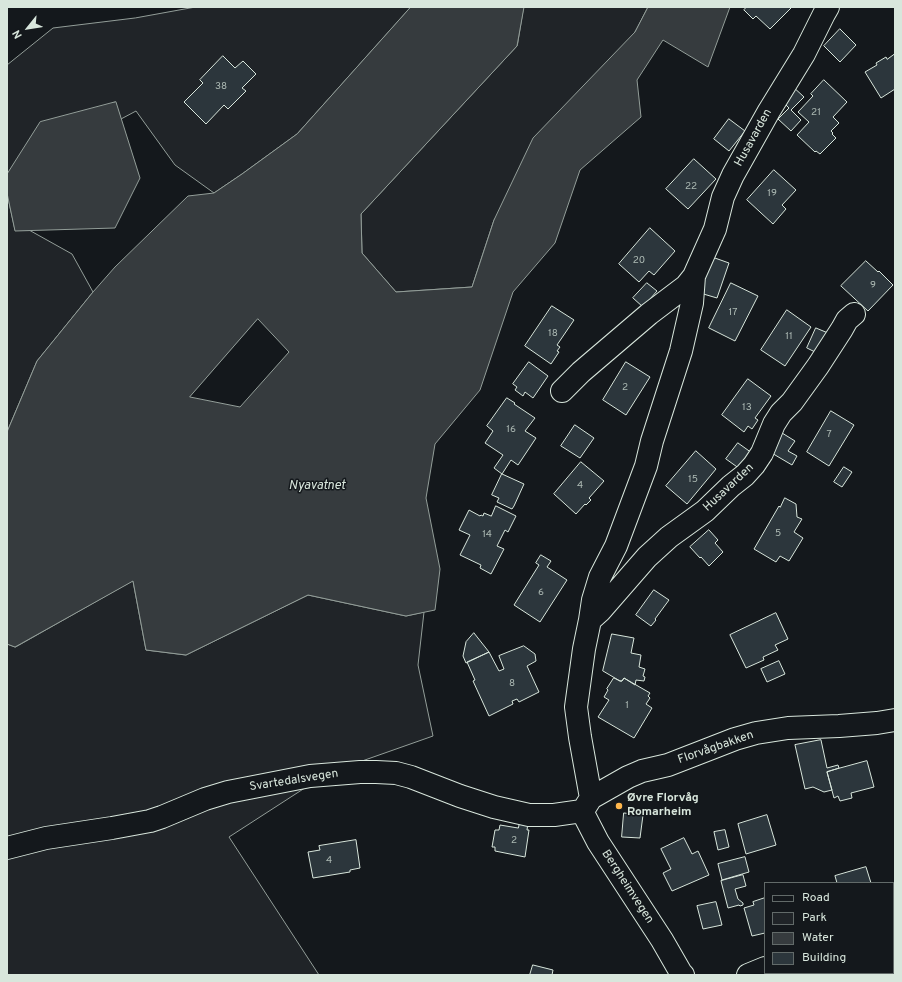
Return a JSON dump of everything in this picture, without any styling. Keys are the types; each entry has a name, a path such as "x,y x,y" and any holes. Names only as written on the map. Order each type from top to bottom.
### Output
{"street":[{"name":"Husavarden","path":"562,391 581,372 649,314 686,286 694,276 715,229 723,197 733,175 769,111 804,54 828,7"},
{"name":"Husavarden","path":"587,804 576,707 593,600 600,577 616,546 646,466 652,441 681,351 692,303 694,276"},
{"name":"Husavarden","path":"590,620 600,611 647,557 670,537 705,511 754,465 762,453 774,424 781,413 792,402 818,366 847,320 854,314"},
{"name":"Florvågbakken","path":"587,804 628,777 642,771 668,765 735,739 756,733 788,728 839,726 895,720"},
{"name":"Svartedalsvegen","path":"7,848 46,838 150,821 205,799 228,792 310,776 360,772 396,773 494,807 529,815 554,815 587,804"},
{"name":"Bergheimvegen","path":"587,804 598,842 683,975"},
{"path":"748,975 764,968"}],"green space":[{"path":"196,7 411,7 297,134 214,193 175,165 136,111 121,119 115,102 7,174 7,65 53,28 135,18"},
{"path":"524,7 648,7 635,32 494,220 472,287 396,292 362,253 361,214 517,46"},
{"path":"7,193 15,230 29,230 72,254 93,292 37,361 7,432"},
{"path":"133,581 146,650 186,655 308,595 406,616 424,612 418,665 433,736 328,773 229,837 319,975 7,975 7,644 15,647"},
{"path":"894,950 895,975 817,975 894,974"}],"water":[{"name":"Nyavatnet","path":"411,7 524,7 517,46 361,214 362,253 396,292 472,287 494,220 533,138 635,32 648,7 730,7 708,67 663,40 637,80 641,117 580,170 555,243 513,292 480,390 435,444 426,498 440,569 435,610 406,616 308,595 186,655 146,650 133,581 15,647 7,644 7,432 37,361 115,267 188,196 214,193 297,134","holes":["258,319 289,352 240,407 190,397"]},
{"path":"116,102 140,178 115,228 15,231 7,193 7,174 40,122"}],"building":[{"path":"747,7 791,8 770,29 756,16 753,19 744,10"},
{"path":"840,29 856,45 840,62 824,46"},
{"path":"895,54 895,89 881,98 865,72 877,65 876,63 886,57 887,59"},
{"path":"223,56 235,68 243,61 256,74 242,88 246,91 228,109 224,105 206,124 184,102 203,83 200,80"},
{"path":"824,80 847,102 833,117 839,123 831,131 836,138 820,154 816,151 815,152 797,135 809,122 798,112 813,96 811,94"},
{"path":"791,85 804,97 791,110 801,120 791,131 778,119 789,108 781,100"},
{"path":"729,119 745,131 729,151 714,139"},
{"path":"694,159 716,179 688,209 666,189"},
{"path":"774,170 796,190 782,205 786,209 773,224 747,200"},
{"path":"650,228 675,251 654,275 649,271 639,282 619,264"},
{"path":"712,257 729,263 717,298 700,293"},
{"path":"866,261 893,285 868,311 841,286"},
{"path":"647,283 657,291 643,307 633,298"},
{"path":"731,283 758,296 735,341 709,328"},
{"path":"552,306 574,320 557,345 560,347 557,351 559,352 551,364 525,346"},
{"path":"787,310 811,327 785,366 761,350"},
{"path":"816,328 828,333 819,354 807,348"},
{"path":"529,362 548,376 533,398 525,392 523,396 515,390 517,387 513,384"},
{"path":"626,362 650,377 626,415 603,400"},
{"path":"748,379 771,396 755,418 758,420 752,429 748,426 744,432 722,415"},
{"path":"507,398 535,418 525,431 536,438 518,465 511,460 502,474 494,468 503,455 485,443 493,431 487,426"},
{"path":"831,411 854,425 829,466 807,452"},
{"path":"575,425 594,438 580,458 561,446"},
{"path":"782,433 795,441 788,451 797,456 792,465 770,452"},
{"path":"738,443 752,453 740,469 726,459"},
{"path":"696,451 716,469 687,504 666,486"},
{"path":"581,462 604,481 589,498 591,500 576,514 554,494"},
{"path":"844,467 852,472 842,487 834,482"},
{"path":"502,474 524,484 512,509 497,502 499,498 492,495"},
{"path":"785,498 796,504 797,517 802,519 794,532 803,538 789,561 780,556 776,562 754,549"},
{"path":"496,506 516,516 508,532 505,530 497,546 504,549 491,574 480,568 481,565 460,555 470,535 459,530 469,510 480,516 483,516 484,513 491,516"},
{"path":"709,530 718,540 715,543 723,552 709,566 690,547"},
{"path":"541,555 551,561 547,567 567,580 540,622 514,605 539,565 536,563"},
{"path":"654,590 669,600 651,626 636,615"},
{"path":"776,613 788,639 775,645 778,650 763,657 764,660 746,668 730,635"},
{"path":"474,633 489,652 466,663 463,656 466,642"},
{"path":"612,634 634,638 631,653 641,655 639,667 645,669 643,676 645,677 644,681 636,680 635,685 624,678 620,681 603,671"},
{"path":"524,646 535,654 536,661 527,666 539,692 519,702 517,699 512,701 513,704 489,716 473,681 475,680 467,662 489,652 499,671 504,669 499,656"},
{"path":"779,661 785,674 767,682 761,669"},
{"path":"614,678 622,681 624,678 650,693 648,696 650,698 646,704 652,708 634,738 598,717 609,700 604,697"},
{"path":"821,740 827,768 838,765 839,768 827,772 832,790 824,792 813,787 805,789 795,745"},
{"path":"867,761 874,787 851,793 852,798 840,801 838,796 834,798 827,772"},
{"path":"624,813 643,815 640,838 622,837"},
{"path":"767,815 776,845 746,854 738,824"},
{"path":"520,822 528,823 527,830 529,830 525,857 495,851 495,847 492,847 495,830 499,830 500,825 518,828"},
{"path":"725,830 729,847 718,850 714,832"},
{"path":"684,838 692,854 698,851 709,875 672,891 663,873 671,869 661,849"},
{"path":"356,840 360,868 350,870 350,872 313,878 308,852 320,850 319,846"},
{"path":"745,857 749,872 722,880 718,864"},
{"path":"866,867 871,882 837,882 835,876"},
{"path":"743,875 746,886 735,889 738,899 743,903 743,905 728,908 721,881"},
{"path":"764,898 764,933 752,936 744,908 754,905 753,902"},
{"path":"716,902 722,925 703,929 697,906"},
{"path":"533,965 553,970 552,975 530,975"}],"place":[{"name":"Øvre Florvåg Romarheim","path":"619,806"}]}
